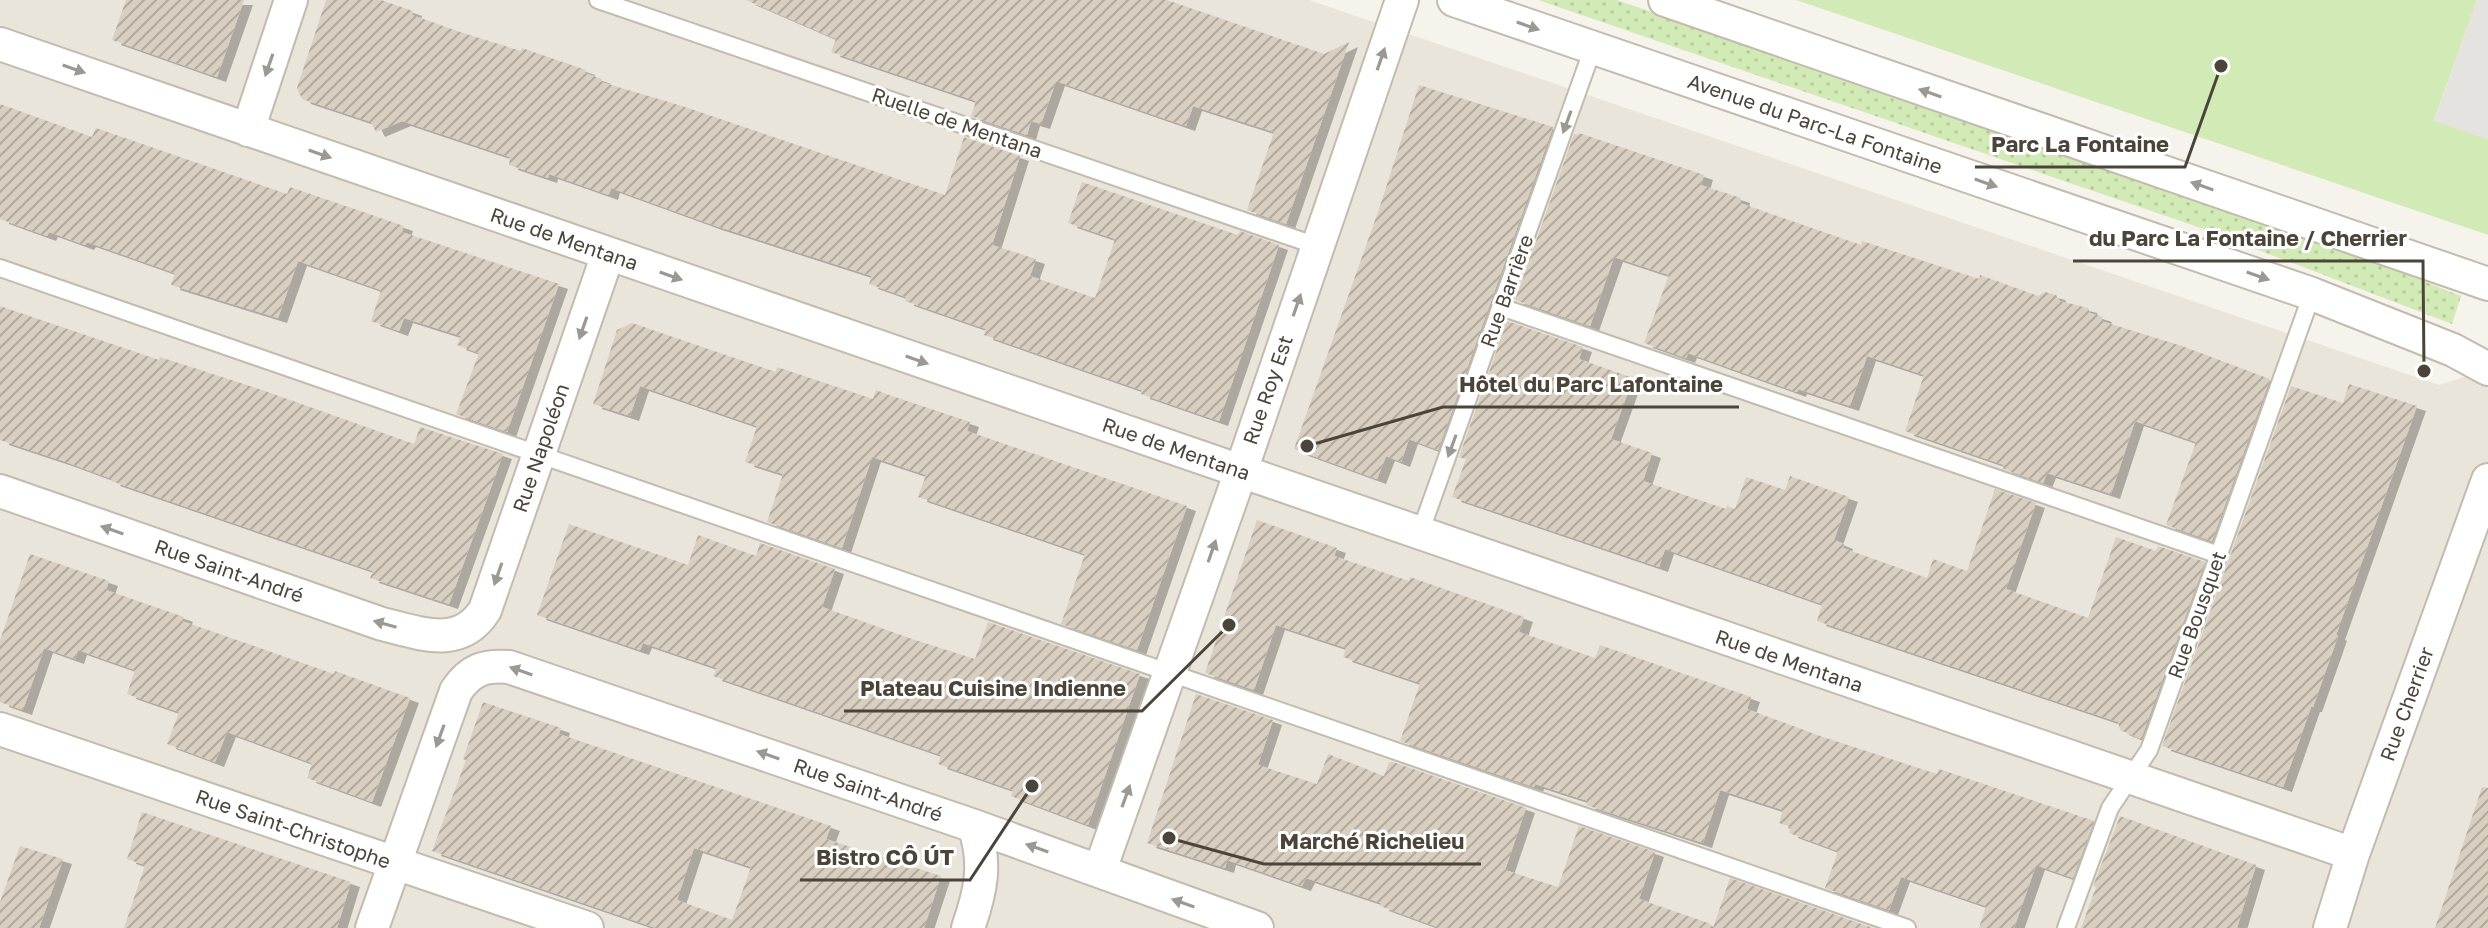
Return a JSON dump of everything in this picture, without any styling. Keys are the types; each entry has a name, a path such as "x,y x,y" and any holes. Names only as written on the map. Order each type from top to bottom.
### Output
{"street":[{"path":"248,130 291,0"},
{"name":"Rue Roy Est","path":"1100,870 1402,0"},
{"name":"Avenue du Parc-La Fontaine","path":"1454,0 2312,294 2453,350 2488,369"},
{"path":"1665,0 2488,284"},
{"name":"Rue de Mentana","path":"0,44 2353,854"},
{"name":"Rue Napoléon","path":"461,634 476,625 485,610 608,254"},
{"name":"Rue Cherrier","path":"2330,928 2353,854 2488,480"},
{"name":"Rue Saint-André","path":"0,491 382,624 444,635 461,634"},
{"name":"Rue Saint-André","path":"395,863 456,691 477,669 509,667 974,826 1257,928"},
{"name":"Rue Saint-Christophe","path":"0,729 587,928"},
{"path":"968,928 982,880 981,845 974,826"},
{"path":"372,928 395,863"}],"lane":[{"name":"Ruelle de Mentana","path":"598,0 1317,246"},
{"name":"Rue Barrière","path":"1420,533 1593,48"},
{"path":"0,268 1907,928"},
{"name":"Rue Bousquet","path":"2066,928 2110,808 2149,750 2312,294"},
{"path":"1501,307 2219,555"}],"shaded area":[{"path":"0,0 1309,0 2439,385 2488,369 2488,928 0,928"},
{"path":"2477,0 2488,0 2488,139 2434,121"}],"green space":[{"path":"1538,0 1617,0 2343,249 2461,296 2452,324 2198,227"},
{"path":"1796,0 2477,0 2434,120 2488,139 2488,235"}],"building":[{"path":"126,0 244,0 217,77 112,40"},
{"path":"326,0 381,0 463,33 521,51 522,48 586,70 585,73 602,79 601,82 682,106 945,195 964,137 1020,156 992,245 1036,259 1030,276 1095,298 1115,239 1068,223 1082,182 1238,235 1240,231 1279,245 1219,421 984,335 986,329 905,301 906,297 869,284 872,276 713,225 611,188 609,195 549,174 548,178 509,165 510,157 402,121 376,132 371,122 302,99 297,88"},
{"path":"746,0 1167,0 1324,54 1349,42 1286,224 1247,210 1274,132 1193,106 1186,126 1056,81 1041,124 1031,121 1027,135 971,116 976,101 831,52 836,39"},
{"path":"1419,85 1553,127 1438,450 1409,439 1401,462 1386,456 1377,479 1294,449 1380,206"},
{"path":"0,104 92,137 96,128 287,194 290,187 404,226 402,232 559,284 507,432 456,414 479,353 457,345 461,336 404,318 399,331 371,321 381,290 298,261 278,318 171,285 175,273 87,242 85,245 49,232 47,236 0,219"},
{"path":"1579,133 1704,175 1701,185 1741,198 1740,203 1861,245 1862,241 1979,279 1980,275 2038,296 2045,292 2056,295 2060,301 2088,308 2090,313 2103,317 2101,321 2182,346 2270,379 2212,541 2166,525 2196,442 2135,421 2111,494 2047,473 2043,483 2003,469 2004,465 1905,431 1924,375 1867,356 1850,406 1798,389 1797,392 1688,353 1686,358 1644,343 1669,275 1614,257 1590,326 1515,300 1574,134"},
{"path":"0,306 159,360 160,357 262,390 414,444 420,427 503,454 449,604 370,578 373,571 0,440"},
{"path":"1507,321 1583,347 1579,359 1633,378 1611,439 1652,453 1643,481 1726,509 1727,506 1735,509 1746,477 1785,490 1790,476 1849,497 1834,540 1844,544 1843,548 1927,578 1933,559 1967,571 1995,489 2036,503 2006,589 2088,618 2116,537 2156,551 2158,546 2205,562 2141,739 2120,730 2118,722 1817,621 1822,604 1665,549 1659,567 1452,497 1466,459 1459,457"},
{"path":"632,323 776,372 777,367 873,399 876,390 970,422 967,431 1187,506 1137,650 1061,624 1085,554 918,497 926,475 872,457 842,548 767,522 783,474 745,462 757,426 640,386 630,416 593,404 617,330"},
{"path":"2349,384 2417,406 2283,787 2162,746 2291,386 2343,403"},
{"path":"1257,520 1337,548 1334,556 1409,581 1410,577 1524,617 1519,632 1595,658 1600,645 1751,697 1747,709 1823,737 1937,774 1939,769 2094,821 2073,878 2036,865 2014,928 1979,928 1986,906 1901,877 1889,910 1825,888 1838,851 1789,833 1791,827 1779,823 1783,810 1720,790 1703,843 1586,805 1588,801 1535,784 1534,787 1400,741 1420,683 1343,657 1346,648 1276,625 1254,690 1205,673"},
{"path":"569,524 688,565 698,535 756,556 760,543 835,569 822,607 915,640 975,659 988,622 1140,674 1088,825 1011,796 1013,790 938,764 941,755 713,676 717,668 643,643 640,650 537,615"},
{"path":"30,554 109,581 106,590 184,617 182,621 410,698 372,802 307,778 312,763 227,732 215,762 167,744 179,712 127,694 135,670 78,650 75,659 44,648 23,710 0,702 0,640"},
{"path":"1196,694 1273,720 1258,765 1317,784 1328,754 1384,776 1389,762 1393,762 1526,808 1505,870 1558,887 1579,826 1655,852 1639,899 1711,924 1710,928 1440,928 1380,906 1381,903 1306,878 1302,886 1227,860 1225,868 1147,843"},
{"path":"483,702 561,728 559,734 831,826 826,839 941,876 924,928 656,928 432,851 466,760 463,759","holes":["694,848 751,867 732,920 677,900"]},
{"path":"2482,787 2488,788 2488,928 2435,928"},
{"path":"142,812 351,882 337,928 124,928 145,865 127,859"},
{"path":"2120,816 2256,865 2237,928 2081,928 2096,887 2093,886"},
{"path":"20,846 63,859 39,928 0,928 0,902"},
{"path":"1730,878 1873,928 1713,928"}],"place":[{"name":"Parc La Fontaine","path":"2221,66"},
{"name":"du Parc La Fontaine / Cherrier","path":"2424,371"},
{"name":"Hôtel du Parc Lafontaine","path":"1307,446"},
{"name":"Plateau Cuisine Indienne","path":"1229,625"},
{"name":"Bistro CÔ ÚT","path":"1032,786"},
{"name":"Marché Richelieu","path":"1169,838"}]}
